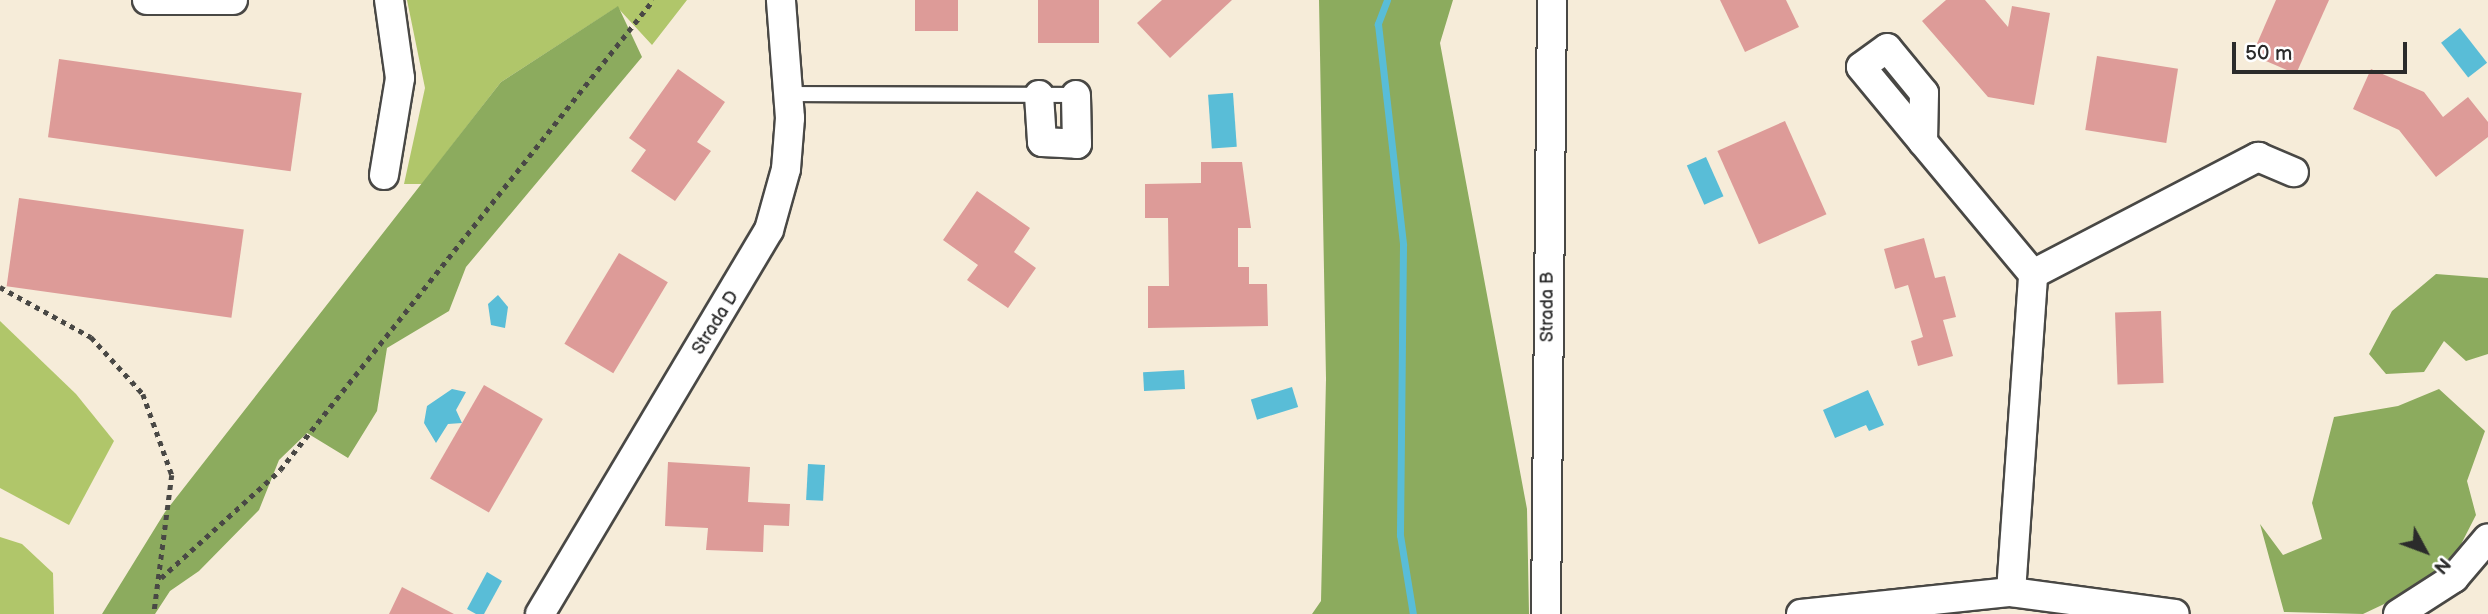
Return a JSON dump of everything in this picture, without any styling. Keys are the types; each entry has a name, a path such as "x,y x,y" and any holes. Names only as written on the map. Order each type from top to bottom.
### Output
{"street":[{"path":"147,0 233,0"},
{"name":"Strada D","path":"540,614 757,256 786,169 789,94 781,0"},
{"name":"Strada B","path":"1546,614 1552,0"},
{"path":"384,175 400,78 388,3"},
{"path":"1039,95 1042,142 1076,144 1076,95"},
{"path":"1923,142 2033,274 2011,592"},
{"path":"2033,274 2259,157 2294,172"},
{"path":"2398,614 2454,578 2488,538"},
{"path":"1801,614 2011,592 2175,614"}],"lane":[{"path":"789,94 1076,95"}],"path":[{"path":"161,578 280,470 653,0"},
{"path":"0,287 90,337 143,394 172,475 161,578 154,614"}],"green space":[{"path":"407,0 687,0 652,45 617,7 501,82 422,184 404,184 425,88"},
{"path":"1319,0 1453,0 1440,43 1527,509 1529,614 1312,614 1321,601 1326,379"},
{"path":"618,6 642,57 466,267 449,311 387,348 377,411 348,458 307,433 279,460 259,510 199,571 170,591 155,614 102,614 165,512 501,82"},
{"path":"2436,274 2488,278 2488,354 2466,361 2444,341 2424,372 2386,374 2369,354 2392,311"},
{"path":"0,321 76,394 114,441 69,525 0,488"},
{"path":"2439,389 2485,431 2467,481 2476,515 2455,556 2418,588 2363,614 2284,612 2260,524 2283,555 2322,539 2312,503 2334,417 2398,406"},
{"path":"0,537 22,544 53,573 54,614 0,614"}],"water":[{"path":"2460,28 2487,63 2468,77 2441,43"},
{"path":"1233,93 1237,147 1212,149 1208,95"},
{"path":"1706,157 1723,196 1704,205 1687,166"},
{"path":"498,295 508,307 505,328 491,325 488,304"},
{"path":"1184,370 1185,389 1144,391 1143,372"},
{"path":"1292,387 1298,407 1257,420 1251,400"},
{"path":"452,389 466,392 456,410 462,423 448,424 436,443 424,423 427,406"},
{"path":"1868,390 1884,425 1869,431 1866,425 1835,438 1823,410"},
{"path":"808,464 825,465 823,501 806,500"},
{"path":"487,572 502,581 484,614 476,614 467,609"}],"building":[{"path":"915,0 958,0 958,31 915,31"},
{"path":"1038,0 1099,0 1099,43 1038,43"},
{"path":"1162,0 1232,0 1170,58 1137,23"},
{"path":"1720,0 1786,0 1799,27 1745,52"},
{"path":"1946,0 1985,0 2008,27 2012,6 2050,13 2034,105 1988,97 1922,21"},
{"path":"2276,0 2329,0 2296,74 2252,55"},
{"path":"2097,56 2178,69 2166,143 2085,130"},
{"path":"59,59 302,93 291,171 48,137"},
{"path":"678,69 725,102 697,142 711,151 675,201 631,171 646,150 629,138"},
{"path":"2371,69 2424,92 2443,117 2468,97 2488,122 2488,137 2436,177 2399,130 2353,109"},
{"path":"1785,121 1826,214 1759,244 1717,151"},
{"path":"1201,162 1242,162 1251,228 1238,228 1238,267 1249,267 1249,284 1267,284 1268,326 1148,328 1148,286 1169,286 1168,218 1145,218 1145,184 1201,183"},
{"path":"977,191 1030,228 1014,252 1036,268 1008,308 967,280 978,265 943,240"},
{"path":"19,198 244,230 231,318 7,286"},
{"path":"1924,238 1935,278 1945,276 1956,317 1943,320 1953,356 1918,366 1911,341 1923,337 1908,285 1895,289 1884,249"},
{"path":"619,253 668,282 613,373 564,344"},
{"path":"2161,311 2164,383 2118,385 2115,313"},
{"path":"484,385 543,419 489,513 430,479"},
{"path":"668,462 750,467 748,502 790,504 789,526 764,525 763,552 706,550 708,528 665,526"},
{"path":"402,587 454,614 389,614"}],"waterway":[{"path":"1387,0 1378,24 1403,245 1400,535 1413,614"}]}
